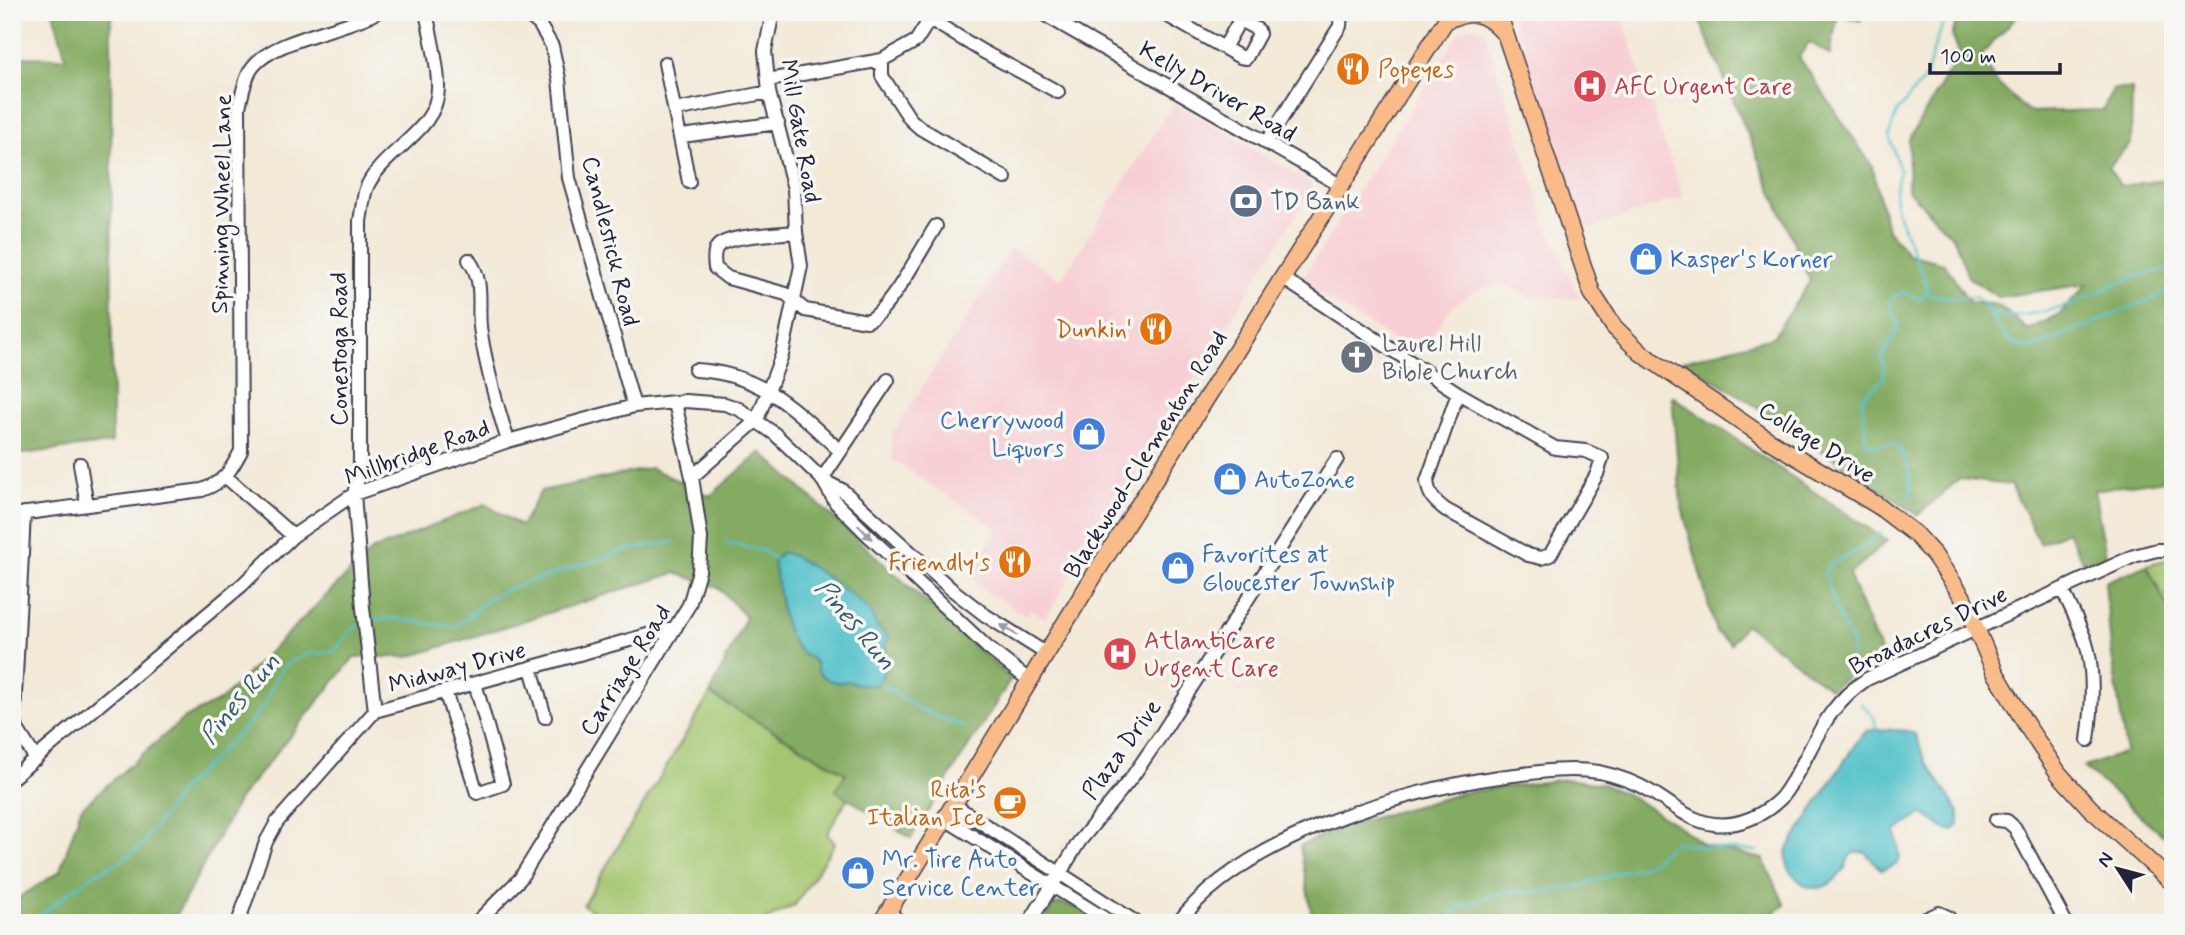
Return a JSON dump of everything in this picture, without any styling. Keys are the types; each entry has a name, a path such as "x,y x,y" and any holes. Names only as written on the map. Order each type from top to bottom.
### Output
{"main road":[{"name":"College Drive","path":"1497,12 1592,293 1614,327 1641,353 1770,441 1877,505 1915,534 1934,555 1962,596 1996,672 2059,774 2090,808 2173,883"},
{"path":"1449,16 1478,13 1490,19 1506,35"},
{"name":"Blackwood-Clementon Road","path":"890,918 949,812 1104,560 1449,16"}],"street":[{"name":"Spinning Wheel Lane","path":"225,477 240,451 239,107 245,83 258,61 279,48 377,12"},
{"name":"Conestoga Road","path":"375,711 354,494 360,471 360,221 366,188 383,165 426,120 435,102 438,88 426,12"},
{"name":"Candlestick Road","path":"524,12 539,24 552,46 559,79 569,178 634,406"},
{"name":"Mill Gate Road","path":"757,420 782,355 801,266 793,190 769,86 765,51 773,12"},
{"path":"918,12 982,51 1058,92"},
{"name":"Kelly Driver Road","path":"1040,12 1057,16 1266,144 1340,185"},
{"path":"1160,12 1224,48"},
{"path":"1266,144 1340,26 1341,12"},
{"path":"675,110 882,61 916,41 930,19"},
{"path":"882,61 883,76 910,119 919,128 1005,178"},
{"path":"666,63 689,182"},
{"path":"682,136 778,123"},
{"path":"796,232 736,239 719,244 715,255 715,268 727,278 786,295 805,310 867,321 875,318 890,301 936,226"},
{"path":"469,260 476,270 481,288 480,330 489,377 508,441"},
{"path":"1284,279 1458,393 1555,448 1602,457 1597,474 1550,555 1541,558 1528,555 1446,510 1428,494 1427,481 1458,393"},
{"path":"695,370 725,372 768,390 840,451"},
{"path":"822,479 888,380"},
{"name":"Millbridge Road","path":"12,779 241,586 293,536 354,494 508,441 634,406 695,401 725,404 757,420 822,479 842,491 950,588 985,615 1047,654"},
{"name":"Carriage Road","path":"476,923 520,879 689,605 699,571 701,538 692,477 675,403"},
{"path":"692,477 757,420"},
{"name":"Plaza Drive","path":"1029,923 1097,818 1132,777 1337,459"},
{"path":"80,464 87,505"},
{"path":"36,759 17,729 14,716 18,514 202,490 218,484 225,477 293,536"},
{"name":"Millbridge Road","path":"822,479 836,503 870,537 988,648 1030,681"},
{"name":"Broadacres Drive","path":"1178,923 1198,899 1219,881 1280,845 1367,808 1460,783 1536,772 1600,772 1638,785 1684,814 1703,822 1724,824 1754,817 1773,806 1787,790 1831,711 1846,695 1877,674 2134,556 2157,550 2173,550"},
{"path":"2062,589 2088,651 2092,707 2088,740"},
{"name":"Midway Drive","path":"238,923 266,842 277,822 375,711 676,627"},
{"path":"531,668 545,717"},
{"path":"445,691 477,793 503,784 475,683"},
{"path":"949,812 1060,874 1137,923"},
{"path":"949,812 1053,886 1112,923"},
{"path":"1996,820 2007,821 2015,828 2066,923"},
{"path":"1916,923 1939,913 1948,917 1952,923"}],"shaded area":[{"path":"1511,12 1620,12 1683,197 1584,230"},
{"path":"1475,26 1485,32 1548,228 1580,299 1528,296 1500,284 1474,291 1451,308 1418,355 1300,282 1461,30"},
{"path":"1174,103 1306,180 1312,189 1045,618 1031,609 1027,616 985,591 968,575 998,529 893,460 892,435 1011,248 1061,279"}],"green space":[{"path":"53,12 111,12 112,443 12,455 12,57 66,58"},
{"path":"1696,12 1862,12 1860,21 1838,14 1830,55 1809,42 1799,57 1872,166 1887,229 1908,254 1944,263 1969,302 1998,305 2028,330 2060,314 2087,284 1998,297 1968,277 1955,240 1908,190 1909,139 1960,54 1952,36 1959,12 2021,12 1982,54 1994,80 2028,112 2103,110 2113,89 2132,89 2131,143 2108,167 2121,186 2173,179 2173,479 2094,490 2106,555 2085,565 2067,531 2040,544 2011,485 1959,479 1918,515 1742,397 1683,361 1773,337 1810,281"},
{"path":"1672,396 1887,541 1849,575 1882,656 1856,669 1831,689 1745,624 1731,644 1716,632 1681,504"},
{"path":"761,452 1011,679 911,838 836,791 846,773 710,694 746,617 718,587 675,573 409,657 354,657 239,799 172,923 12,923 12,902 60,871 81,808 183,719 221,700 371,551 485,504 521,526 541,491 651,468 710,496"},
{"path":"2165,560 2173,561 2173,587 2166,594 2173,601 2173,619 2147,565"},
{"path":"2147,565 2173,619 2173,844 2084,767 2126,752 2111,649 2105,582"},
{"path":"710,694 846,774 836,790 848,797 827,834 835,843 795,905 759,923 612,923 583,905"},
{"path":"1566,779 1602,784 1628,795 1704,845 1763,859 1785,905 1759,923 1313,923 1300,846 1341,827 1466,792"},
{"path":"1062,903 1080,909 1101,923 1043,923 1053,905"}],"water":[{"path":"782,552 814,569 853,597 869,611 877,626 887,636 886,666 875,685 828,679 821,675 815,662 794,644 783,616 773,564"},
{"path":"1877,729 1915,734 1926,762 1959,812 1959,825 1948,830 1922,814 1896,831 1900,858 1896,865 1881,870 1865,852 1851,854 1844,869 1832,883 1812,888 1799,881 1789,868 1786,859 1788,848 1858,740 1867,731"}],"waterway":[{"path":"1926,293 1926,285 1896,208 1895,191 1900,170 1889,135 1897,112 1926,77 1937,38 1949,12"},
{"path":"1989,310 2004,317 2050,310 2067,306 2134,277 2173,270"},
{"path":"1926,293 1950,298 1975,297 1983,304 2005,337 2022,347 2035,347 2173,290"},
{"path":"1909,499 1910,484 1906,460 1898,447 1892,443 1875,446 1866,443 1862,401 1865,394 1884,379 1882,356 1897,330 1898,323 1891,299 1903,292 1921,299 1926,293"},
{"path":"1845,676 1852,643 1836,611 1825,572 1832,563 1858,551 1881,533"},
{"name":"Pines Run","path":"369,620 392,618 453,627 464,621 485,601 505,590 629,549 674,542"},
{"name":"Pines Run","path":"726,542 763,551 778,561"},
{"name":"Pines Run","path":"32,923 70,891 98,872 120,862 141,846 183,788 252,720 265,703 284,666 306,654 333,652 349,632 360,624"},
{"name":"Pines Run","path":"877,678 918,707 964,726"},
{"path":"1861,704 1875,720 1874,733"},
{"path":"1450,923 1453,913 1462,905 1507,891 1539,892 1586,884 1647,865 1676,841 1706,847 1757,851"}],"place":[{"name":"Popeyes","path":"1353,69"},
{"name":"AFC Urgent Care","path":"1590,86"},
{"name":"TD Bank","path":"1246,201"},
{"name":"Kasper's Korner","path":"1646,259"},
{"name":"Dunkin'","path":"1156,329"},
{"name":"Laurel Hill Bible Church","path":"1357,357"},
{"name":"Cherrywood Liquors","path":"1089,434"},
{"name":"AutoZone","path":"1230,479"},
{"name":"Friendly's","path":"1015,562"},
{"name":"Favorites at Gloucester Township","path":"1178,568"},
{"name":"AtlantiCare Urgent Care","path":"1120,654"},
{"name":"Rita's Italian Ice","path":"1010,803"},
{"name":"Mr. Tire Auto Service Center","path":"858,873"}]}
